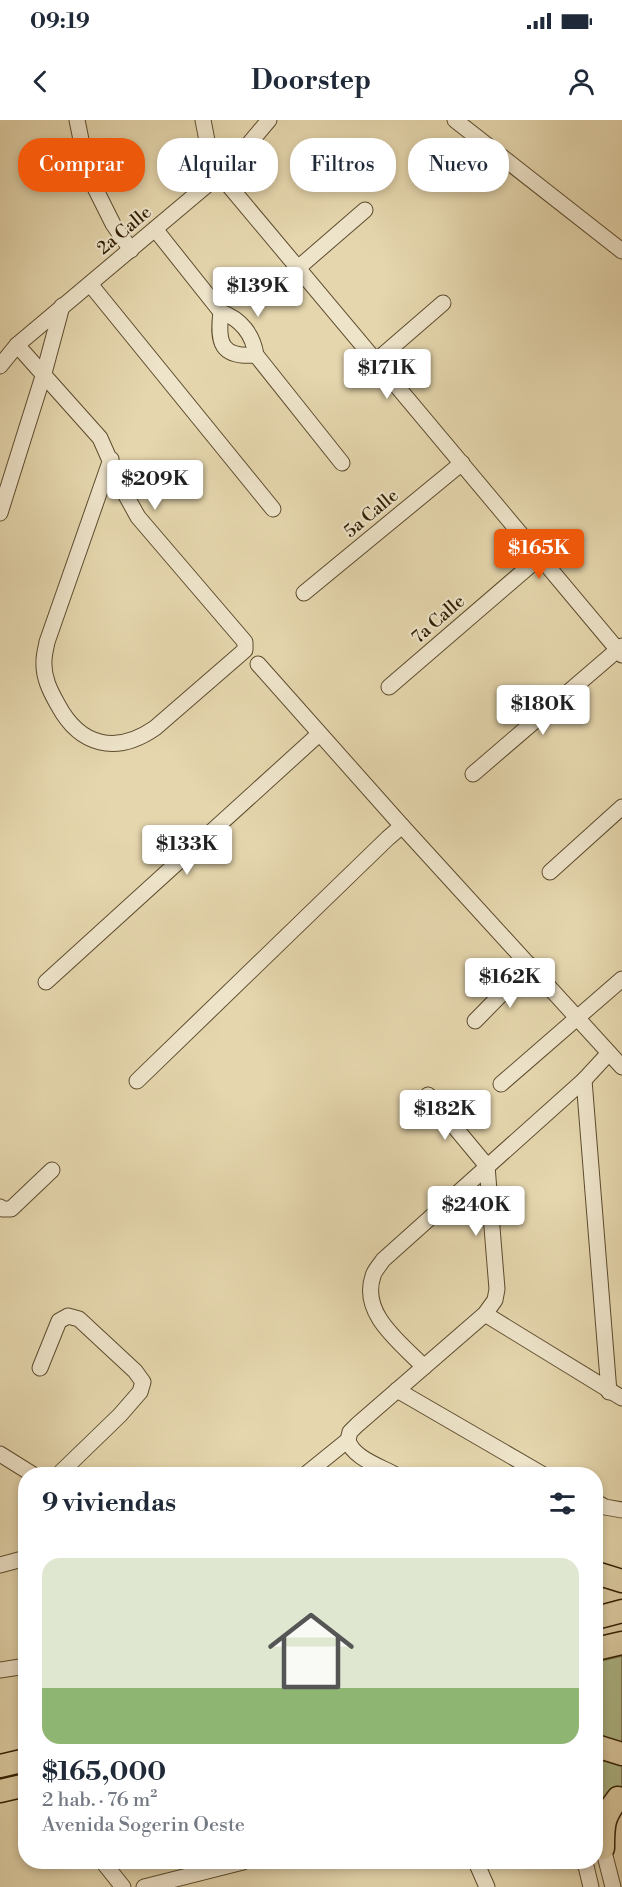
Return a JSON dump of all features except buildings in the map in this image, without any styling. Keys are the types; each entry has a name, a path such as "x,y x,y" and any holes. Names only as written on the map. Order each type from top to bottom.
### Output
{"highway":[{"path":"603,1575 622,1581"},
{"path":"603,1616 622,1611"},
{"path":"603,1648 622,1643"},
{"path":"603,1659 622,1656"},
{"path":"603,1748 622,1754"},
{"path":"0,1766 18,1762"},
{"path":"0,1791 18,1787"},
{"path":"603,1807 620,1797"},
{"path":"603,1823 607,1812 620,1797"}],"street":[{"path":"77,120 88,174 113,224 131,250"},
{"path":"203,120 206,138"},
{"name":"2a Calle","path":"253,138 269,120"},
{"path":"455,120 622,251"},
{"name":"2a Calle","path":"0,366 16,345 200,192"},
{"path":"234,192 540,557 621,650 473,774"},
{"path":"298,268 365,210"},
{"path":"155,230 221,312 234,316 243,326 255,344 256,356 342,463"},
{"path":"90,284 273,508"},
{"path":"376,361 443,303"},
{"path":"0,513 44,373 62,305"},
{"path":"221,312 218,330 221,344 239,357 256,356"},
{"path":"16,345 44,373 100,438 111,459 123,490 138,517 245,642 245,650 155,728 141,738 119,744 94,741 79,733 64,717 48,687 44,661 47,642 111,459"},
{"name":"5a Calle","path":"304,593 462,463"},
{"name":"7a Calle","path":"389,687 540,557"},
{"path":"258,664 622,1067"},
{"path":"46,982 319,734"},
{"path":"550,872 622,807"},
{"path":"137,1081 402,826"},
{"path":"475,1021 530,965"},
{"path":"501,1084 622,980"},
{"path":"423,1367 376,1317 370,1294 373,1275 383,1260 584,1080 609,1053"},
{"path":"584,1080 616,1395"},
{"path":"381,1467 350,1448 348,1440 350,1432 485,1314 495,1300 497,1289 487,1166 428,1095"},
{"path":"0,1207 11,1209 52,1170"},
{"path":"485,1314 616,1395"},
{"path":"40,1368 59,1321 68,1316 79,1319 135,1371 143,1382 140,1392 120,1416 66,1467"},
{"path":"398,1390 530,1467"},
{"path":"315,1467 348,1440"},
{"path":"0,1454 22,1467"},
{"path":"603,1506 622,1510"},
{"path":"0,1565 18,1560"},
{"path":"0,1670 18,1667"},
{"path":"109,1869 123,1887"},
{"path":"144,1887 215,1869"},
{"path":"479,1869 487,1887"},
{"path":"591,1887 593,1869"},
{"path":"602,1869 613,1887"}],"green space":[{"path":"622,1656 622,1795 603,1807 603,1660"}]}
